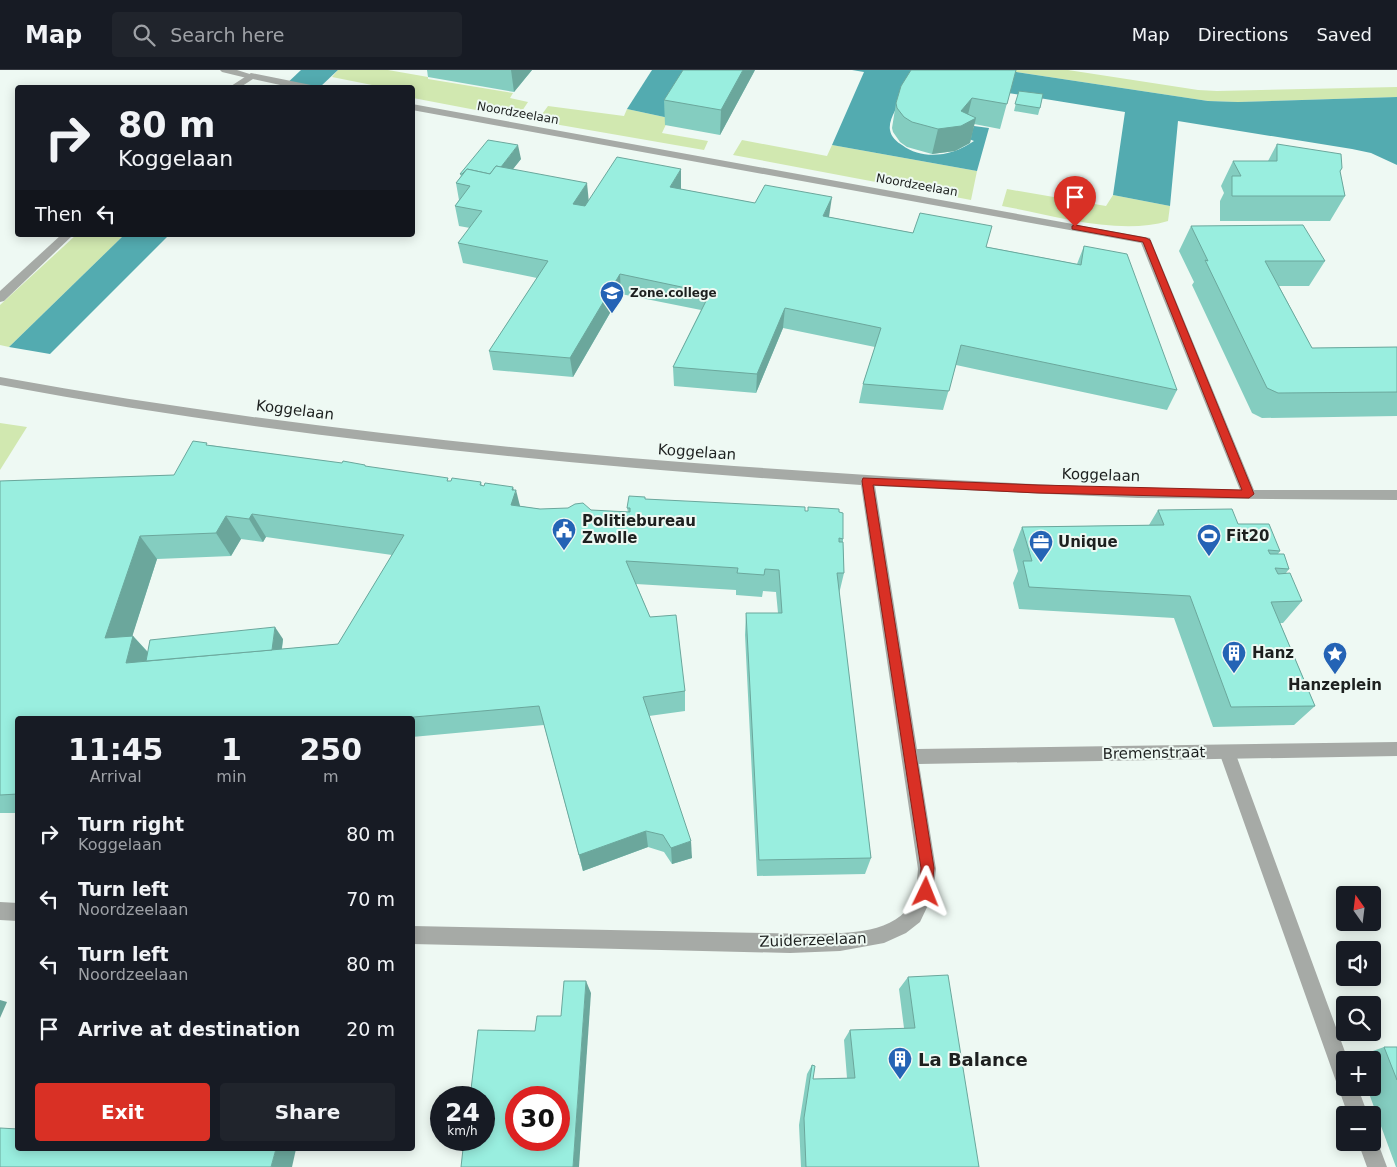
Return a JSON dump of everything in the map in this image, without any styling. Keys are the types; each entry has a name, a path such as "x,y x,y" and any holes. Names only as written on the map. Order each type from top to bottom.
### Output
{"street":[{"path":"225,70 298,85"},
{"path":"237,85 251,76"},
{"name":"Noordzeelaan","path":"415,108 1146,240 1249,494"},
{"path":"0,298 65,237"},
{"name":"Koggelaan","path":"0,381 203,414 444,445 598,461 867,481 1013,488 1249,494 1397,494"},
{"name":"Zuiderzeelaan","path":"415,935 593,941 818,943 871,938 900,928 916,914 926,892 927,868 867,481"},
{"name":"Bremenstraat","path":"911,757 1397,749"},
{"path":"1227,752 1336,1054"},
{"path":"0,911 15,912"},
{"path":"1371,1151 1377,1167"}],"green space":[{"path":"338,70 388,70 428,77 428,79 513,93 510,98 528,102 522,111 513,117 415,98 415,85 372,85 332,77"},
{"path":"1003,70 1068,70 1198,90 1217,91 1397,87 1397,97 1238,102 1208,101"},
{"path":"548,106 624,116 627,109 669,118 662,133 708,141 704,150 537,121"},
{"path":"742,140 827,156 832,145 977,171 971,200 733,155"},
{"path":"1007,189 1106,206 1113,195 1170,206 1168,221 1149,225 1129,226 1064,219 1002,206"},
{"path":"74,237 122,237 9,347 0,345 0,305"},
{"path":"0,423 27,427 0,470"}],"water":[{"path":"301,70 338,70 322,85 285,85"},
{"path":"652,70 701,70 669,118 627,109"},
{"path":"852,70 1003,70 1208,101 1238,102 1397,97 1397,165 1371,153 1352,149 1178,121 1170,206 1113,195 1125,112 1008,93 904,95 892,117 890,130 896,141 911,150 929,155 947,153 974,141 969,139 974,126 989,128 977,171 832,145 864,72"},
{"path":"122,237 167,237 50,354 9,347"}],"building":[{"path":"683,70 743,70 721,110 664,100"},
{"path":"911,70 1016,70 1007,104 972,98 961,111 976,118 961,126 938,129 912,122 904,117 897,108 896,103 901,86"},
{"path":"1019,91 1043,94 1040,108 1015,104"},
{"path":"488,140 518,145 501,167 496,166 490,174 467,169 460,174"},
{"path":"1277,144 1341,154 1342,168 1340,171 1345,196 1232,196 1232,176 1241,176 1233,161 1277,161"},
{"path":"617,157 681,169 670,187 755,203 765,185 832,197 823,216 913,233 920,213 992,226 986,247 1081,265 1084,246 1127,254 1177,390 961,345 949,391 863,384 881,328 785,308 757,374 673,367 710,293 620,274 570,358 489,351 548,261 458,243 482,211 455,206 470,186 456,183 467,169 490,174 496,166 587,183 573,204 585,206"},
{"path":"1303,225 1325,261 1265,261 1312,348 1397,347 1397,392 1278,393 1267,388 1205,260 1208,261 1191,226"},
{"path":"193,441 207,443 206,445 342,463 343,461 448,478 447,481 451,481 452,478 481,482 480,485 484,486 485,483 513,487 512,490 516,490 511,505 540,509 568,508 575,504 583,503 591,510 630,512 630,508 627,508 629,496 645,497 645,499 805,507 805,511 808,511 808,507 839,509 839,512 843,513 843,539 839,538 839,542 843,542 844,573 837,573 871,858 759,860 746,613 782,613 779,570 765,569 764,575 737,573 738,568 626,561 650,617 676,615 685,691 643,697 691,841 671,848 663,835 646,831 579,855 539,706 415,717 15,716 15,794 0,795 0,481 174,475","holes":["252,514 404,535 338,644 126,663 133,636 105,638 140,536 216,533 226,516 249,519"]},
{"name":"Hanz","path":"1232,509 1238,524 1269,524 1280,551 1268,550 1270,554 1284,554 1289,569 1275,568 1278,574 1290,573 1302,601 1271,602 1315,706 1231,707 1190,596 1029,587 1023,561 1032,561 1022,527 1164,525 1158,510"},
{"path":"275,627 272,650 146,661 150,640"},
{"name":"La Balance","path":"948,975 979,1167 806,1167 804,1118 812,1065 815,1066 813,1079 855,1078 850,1030 915,1028 908,977"},
{"path":"564,981 586,981 573,1167 461,1167 463,1151 495,1151 495,1086 471,1086 478,1030 535,1031 537,1016 561,1016"},
{"path":"1384,1047 1397,1047 1397,1080"},
{"path":"0,1128 15,1129 15,1151 275,1151 271,1167 0,1167"}],"place":[{"name":"Zone.college","path":"612,314"},
{"name":"Politiebureau Zwolle","path":"564,551"},
{"name":"Fit20","path":"1209,557"},
{"name":"Unique","path":"1041,563"},
{"name":"Hanz","path":"1234,674"},
{"name":"Hanzeplein","path":"1335,675"},
{"name":"La Balance","path":"900,1080"}],"route":[{"path":"926,892 927,868 914,775 867,481 1003,488 1249,494 1218,422 1146,240 1075,227"}]}
